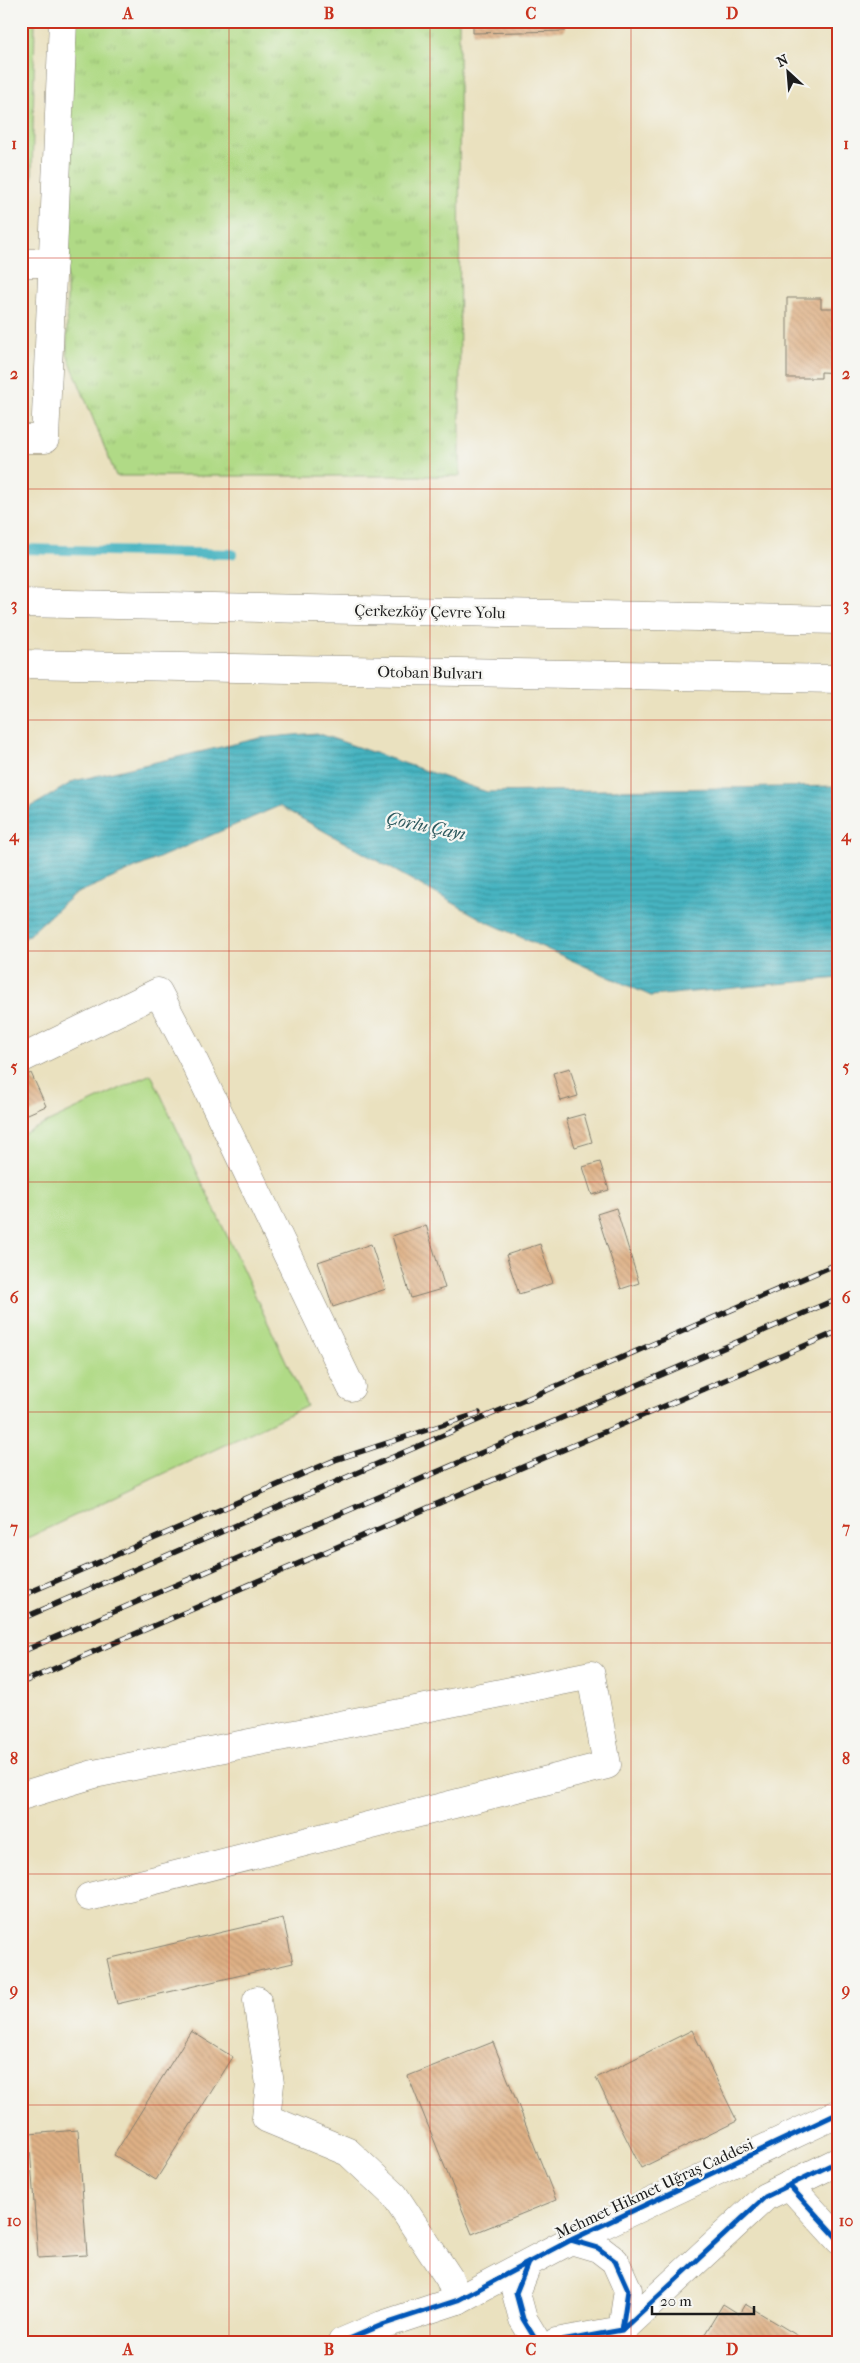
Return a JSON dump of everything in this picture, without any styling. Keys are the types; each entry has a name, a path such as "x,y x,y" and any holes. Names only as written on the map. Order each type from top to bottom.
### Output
{"main road":[{"path":"21,439 45,439 63,21"},
{"path":"21,263 53,263"},
{"name":"Çerkezköy Çevre Yolu","path":"21,602 839,620"},
{"name":"Otoban Bulvarı","path":"21,664 839,679"},
{"path":"21,1060 158,992 192,1055 351,1387"},
{"path":"21,1796 94,1774 591,1675 607,1766 89,1897"},
{"path":"257,2000 270,2084 266,2118 348,2152 394,2195 449,2278 458,2300"},
{"name":"Mehmet Hikmet Uğraş Caddesi","path":"342,2342 382,2324 458,2300 571,2240 839,2113"},
{"path":"556,2342 619,2336 765,2197 839,2161"},
{"path":"789,2185 839,2240"},
{"path":"571,2240 598,2248 615,2261 628,2290 619,2336"},
{"path":"528,2263 516,2292 523,2319 537,2342"}],"green space":[{"path":"21,21 35,21 31,239 21,239"},
{"path":"67,21 459,21 460,476 116,476 67,354"},
{"path":"151,1074 307,1406 21,1541 21,1135"}],"water":[{"name":"Çorlu Çayı","path":"317,733 487,792 839,786 839,978 651,996 487,922 279,806 73,895 21,942 21,813 74,781 260,738"}],"building":[{"path":"473,21 565,21 565,31 473,33"},
{"path":"787,298 821,298 821,308 839,308 839,373 821,372 821,378 787,378"},
{"path":"570,1068 578,1096 561,1101 553,1073"},
{"path":"31,1073 46,1106 21,1117 21,1078"},
{"path":"584,1114 592,1142 575,1147 566,1119"},
{"path":"600,1162 609,1190 592,1195 583,1167"},
{"path":"616,1208 639,1283 621,1289 597,1214"},
{"path":"426,1225 445,1288 411,1298 392,1236"},
{"path":"371,1244 386,1289 333,1307 318,1262"},
{"path":"540,1244 553,1283 519,1294 506,1255"},
{"path":"283,1918 293,1963 117,2004 107,1959"},
{"path":"692,2030 737,2121 641,2168 596,2078"},
{"path":"191,2031 233,2057 156,2180 114,2155"},
{"path":"493,2042 556,2200 472,2234 408,2076"},
{"path":"78,2130 87,2255 38,2258 29,2134"},
{"path":"723,2304 739,2314 745,2304 808,2342 700,2342"}],"waterway":[{"path":"21,549 232,554"}],"railway":[{"path":"21,1619 839,1263"},
{"path":"21,1652 839,1298"},
{"path":"21,1683 839,1331"},
{"path":"21,1596 335,1460 479,1413"}],"cycle path":[{"path":"342,2342 382,2325 458,2300 571,2240 839,2113"},
{"path":"556,2342 622,2330 765,2197 839,2161"},
{"path":"789,2185 839,2240"},
{"path":"571,2240 598,2248 615,2261 628,2290 622,2330"},
{"path":"528,2263 516,2293 523,2319 537,2342"}]}
